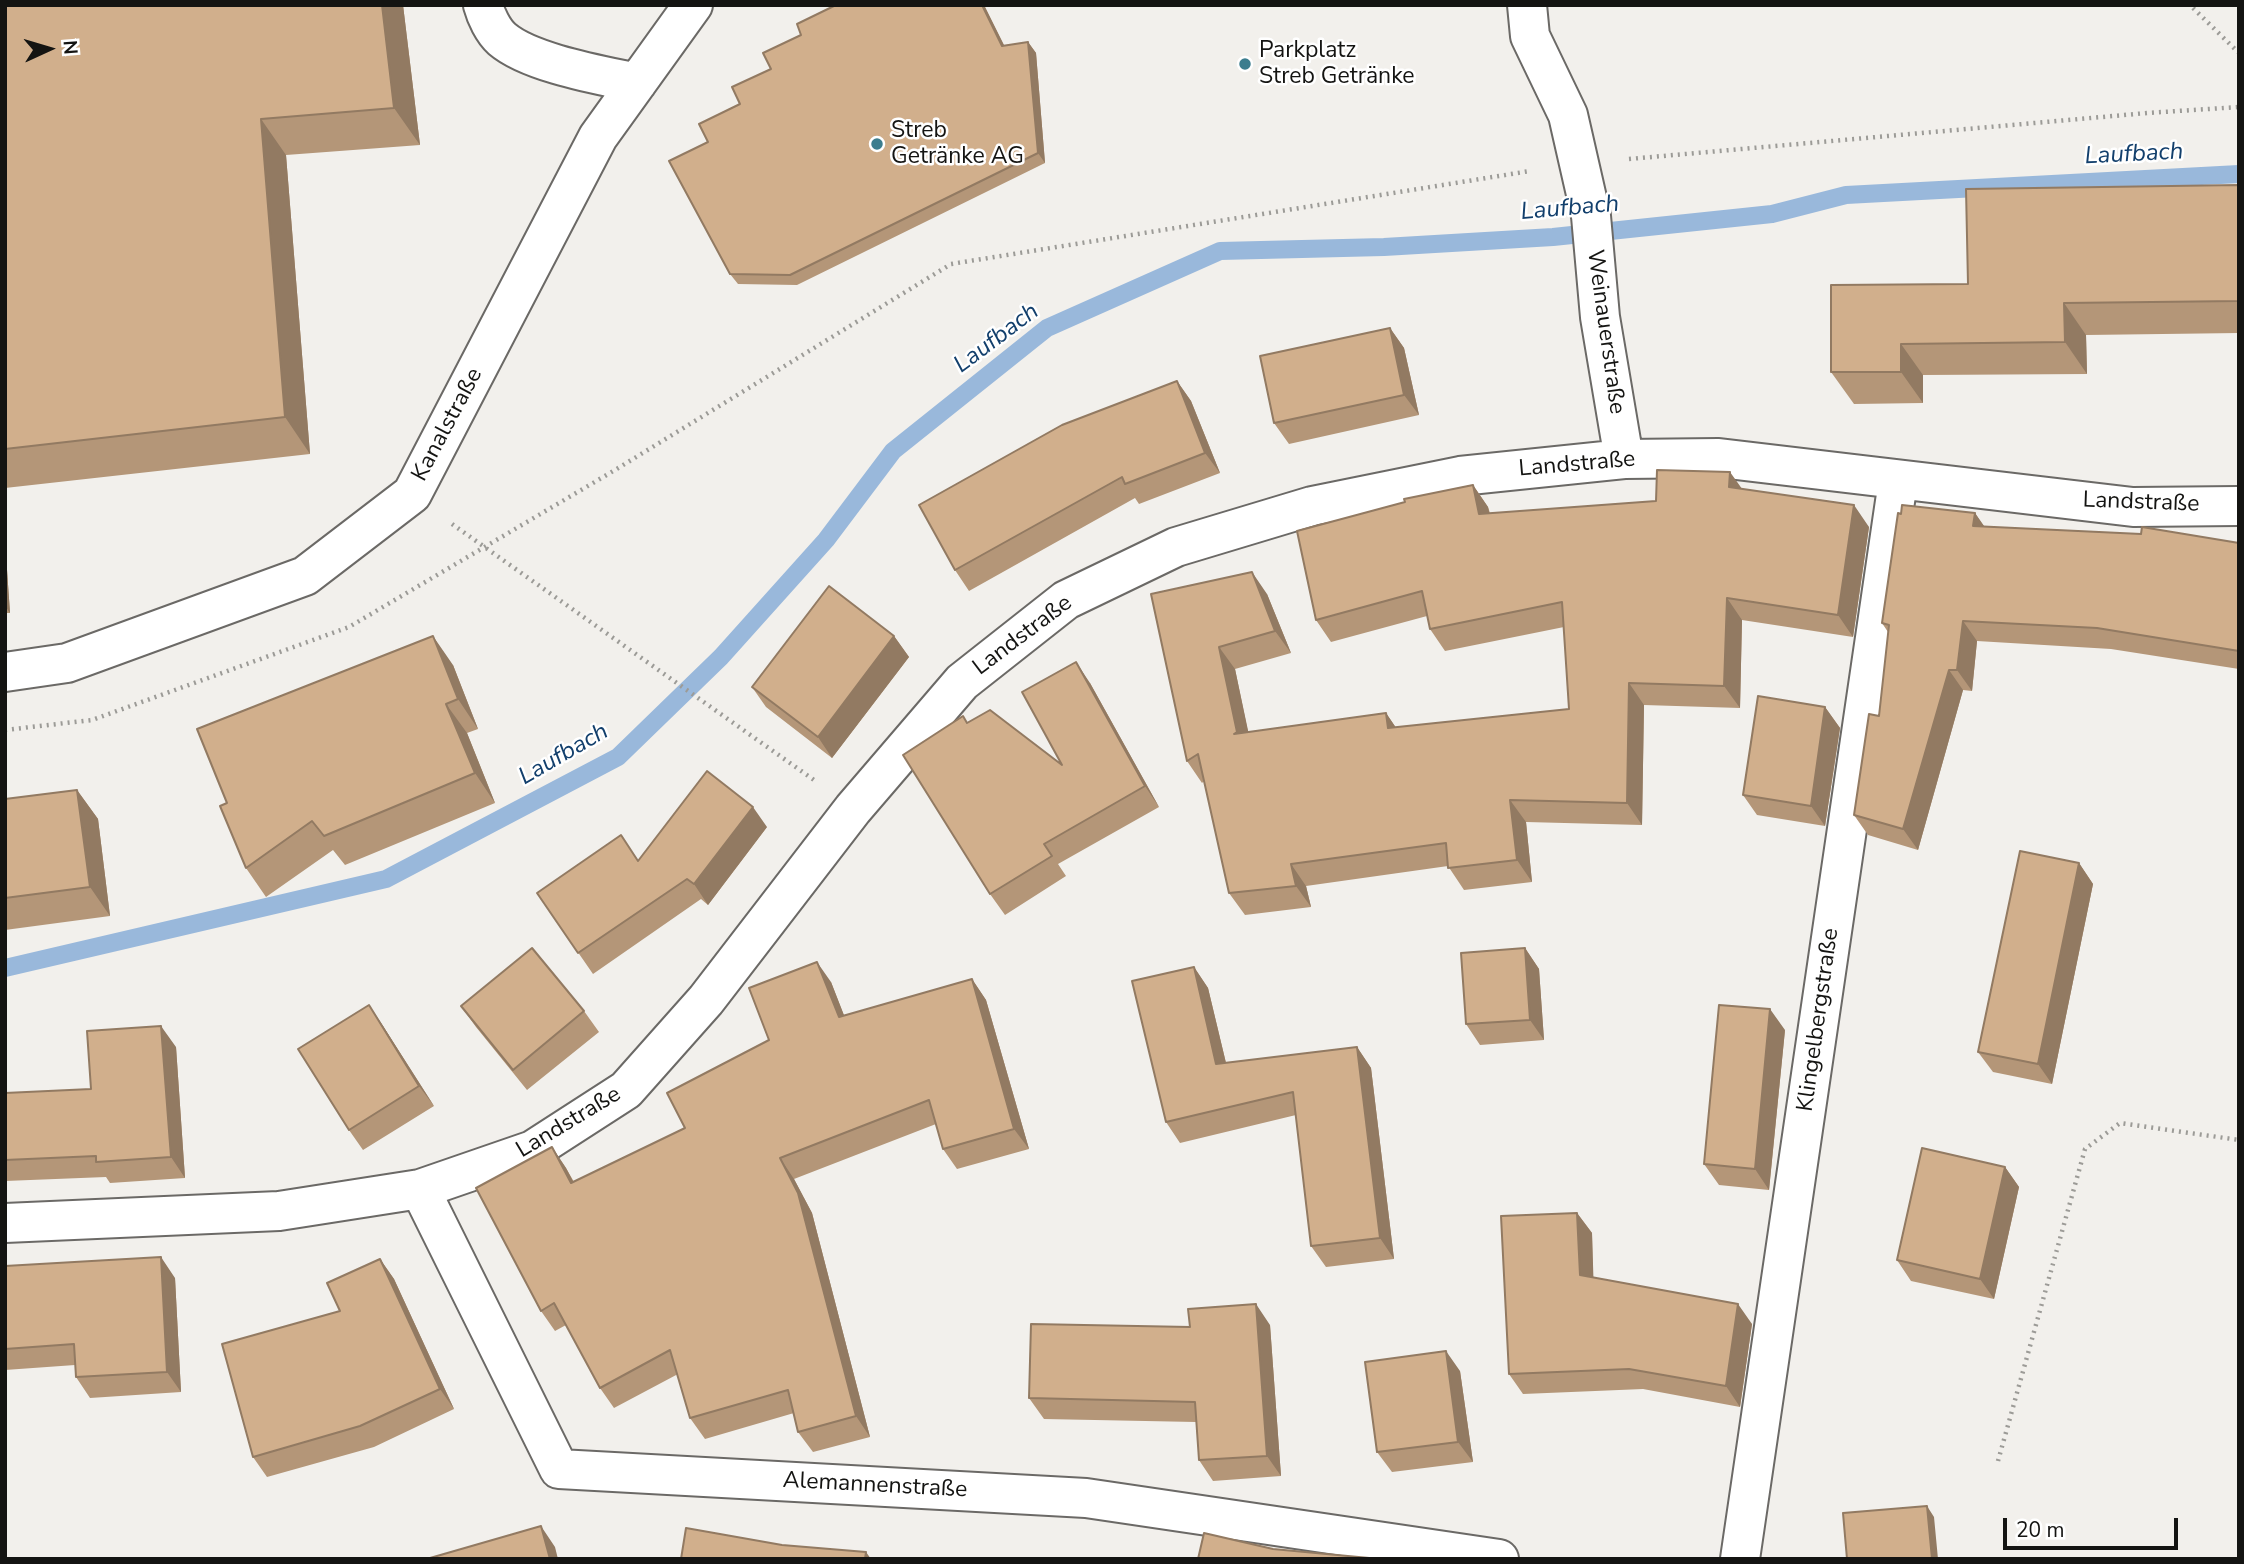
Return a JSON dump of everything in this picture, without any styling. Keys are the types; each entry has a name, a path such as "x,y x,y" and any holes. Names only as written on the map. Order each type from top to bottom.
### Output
{"street":[{"path":"483,5 501,38 525,51 574,69 637,83"},
{"name":"Kanalstraße","path":"5,672 67,663 305,576 412,494 598,137 693,5"},
{"name":"Weinauerstraße","path":"1527,5 1530,36 1568,115 1591,216 1600,317 1624,459"},
{"name":"Landstraße","path":"5,1223 279,1211 420,1189 533,1150 626,1090 706,1000 853,809 962,682 1066,600 1176,547 1312,506 1460,475 1624,459 1719,458 2133,508 2239,506"},
{"name":"Klingelbergstraße","path":"1740,1559 1898,481"},
{"name":"Alemannenstraße","path":"420,1189 559,1469 1086,1497 1499,1559"}],"path":[{"path":"2193,8 2239,52"},
{"path":"5,730 92,720 349,627 951,264 1579,163 2239,107"},
{"path":"483,548 725,715 853,809"},
{"path":"1998,1461 2085,1149 2120,1123 2239,1140"}],"building":[{"path":"5,5 382,5 394,108 261,119 285,417 5,449"},
{"name":"Streb Getränke AG","path":"836,5 982,5 1002,46 1028,42 1038,153 790,275 730,274 669,161 708,142 699,124 740,104 732,87 771,69 763,53 801,35 797,24"},
{"path":"2239,185 2239,301 2064,303 2065,342 1901,344 1901,372 1831,372 1831,285 1968,284 1966,189"},
{"path":"1390,328 1404,395 1274,423 1260,356"},
{"path":"1177,381 1205,453 1125,484 1122,477 955,570 919,505 1062,425"},
{"path":"1657,470 1730,472 1729,487 1854,505 1838,615 1727,598 1724,686 1629,683 1627,803 1510,800 1517,860 1448,868 1446,843 1291,864 1296,886 1229,893 1198,754 1187,761 1151,594 1252,572 1275,631 1219,647 1237,732 1234,734 1386,713 1388,728 1569,709 1562,602 1430,629 1422,591 1316,620 1297,531 1405,502 1404,499 1473,485 1479,514 1656,501"},
{"path":"1902,505 1975,513 1973,526 2141,534 2142,527 2239,543 2239,651 2097,628 1963,621 1957,670 1949,670 1903,829 1854,815 1869,714 1879,716 1889,625 1882,623 1898,513 1901,514"},
{"path":"829,586 894,636 818,737 752,687"},
{"path":"433,636 458,699 446,704 475,773 324,836 312,821 246,868 220,806 227,803 197,729"},
{"path":"1076,662 1145,786 1044,844 1052,856 990,894 903,755 963,716 967,723 990,710 1062,765 1022,692"},
{"path":"1758,696 1825,707 1811,806 1743,795"},
{"path":"707,771 753,807 694,884 687,879 578,953 537,893 621,835 638,861"},
{"path":"77,790 90,887 5,898 5,799"},
{"path":"2020,851 2079,863 2038,1064 1978,1052"},
{"path":"532,948 584,1011 513,1070 461,1006"},
{"path":"1525,948 1530,1020 1466,1024 1461,953"},
{"path":"817,962 839,1017 972,979 1014,1129 943,1149 929,1100 780,1158 798,1193 856,1416 798,1432 788,1390 690,1418 670,1350 600,1388 554,1303 541,1311 476,1188 552,1147 571,1183 685,1128 667,1093 769,1040 749,988"},
{"path":"1194,967 1216,1064 1357,1047 1380,1238 1311,1246 1293,1092 1166,1122 1132,981"},
{"path":"369,1005 419,1086 349,1130 298,1049"},
{"path":"1719,1005 1770,1009 1755,1169 1704,1164"},
{"path":"161,1026 171,1157 96,1162 96,1156 5,1160 5,1093 91,1089 87,1031"},
{"path":"1922,1148 2005,1167 1980,1279 1897,1260"},
{"path":"1577,1213 1580,1275 1738,1304 1726,1386 1629,1369 1509,1374 1501,1216"},
{"path":"161,1257 167,1372 76,1377 74,1344 5,1349 5,1266"},
{"path":"380,1259 440,1389 360,1426 253,1457 222,1344 340,1311 327,1283"},
{"path":"1256,1304 1267,1456 1199,1460 1195,1402 1029,1398 1031,1324 1190,1327 1188,1309"},
{"path":"1446,1351 1458,1442 1377,1452 1365,1362"},
{"path":"1927,1506 1932,1559 1847,1559 1843,1513"},
{"path":"541,1526 550,1559 430,1558"},
{"path":"686,1528 782,1545 866,1552 865,1559 681,1559"},
{"path":"1204,1533 1273,1549 1380,1559 1198,1559"}],"waterway":[{"name":"Laufbach","path":"5,968 386,879 618,757 721,657 826,540 893,451 1047,328 1220,251 1384,247 1553,237 1772,214 1846,195 2239,174"}],"place":[{"name":"Parkplatz Streb Getränke","path":"1245,64"},
{"name":"Streb Getränke AG","path":"877,144"}]}
